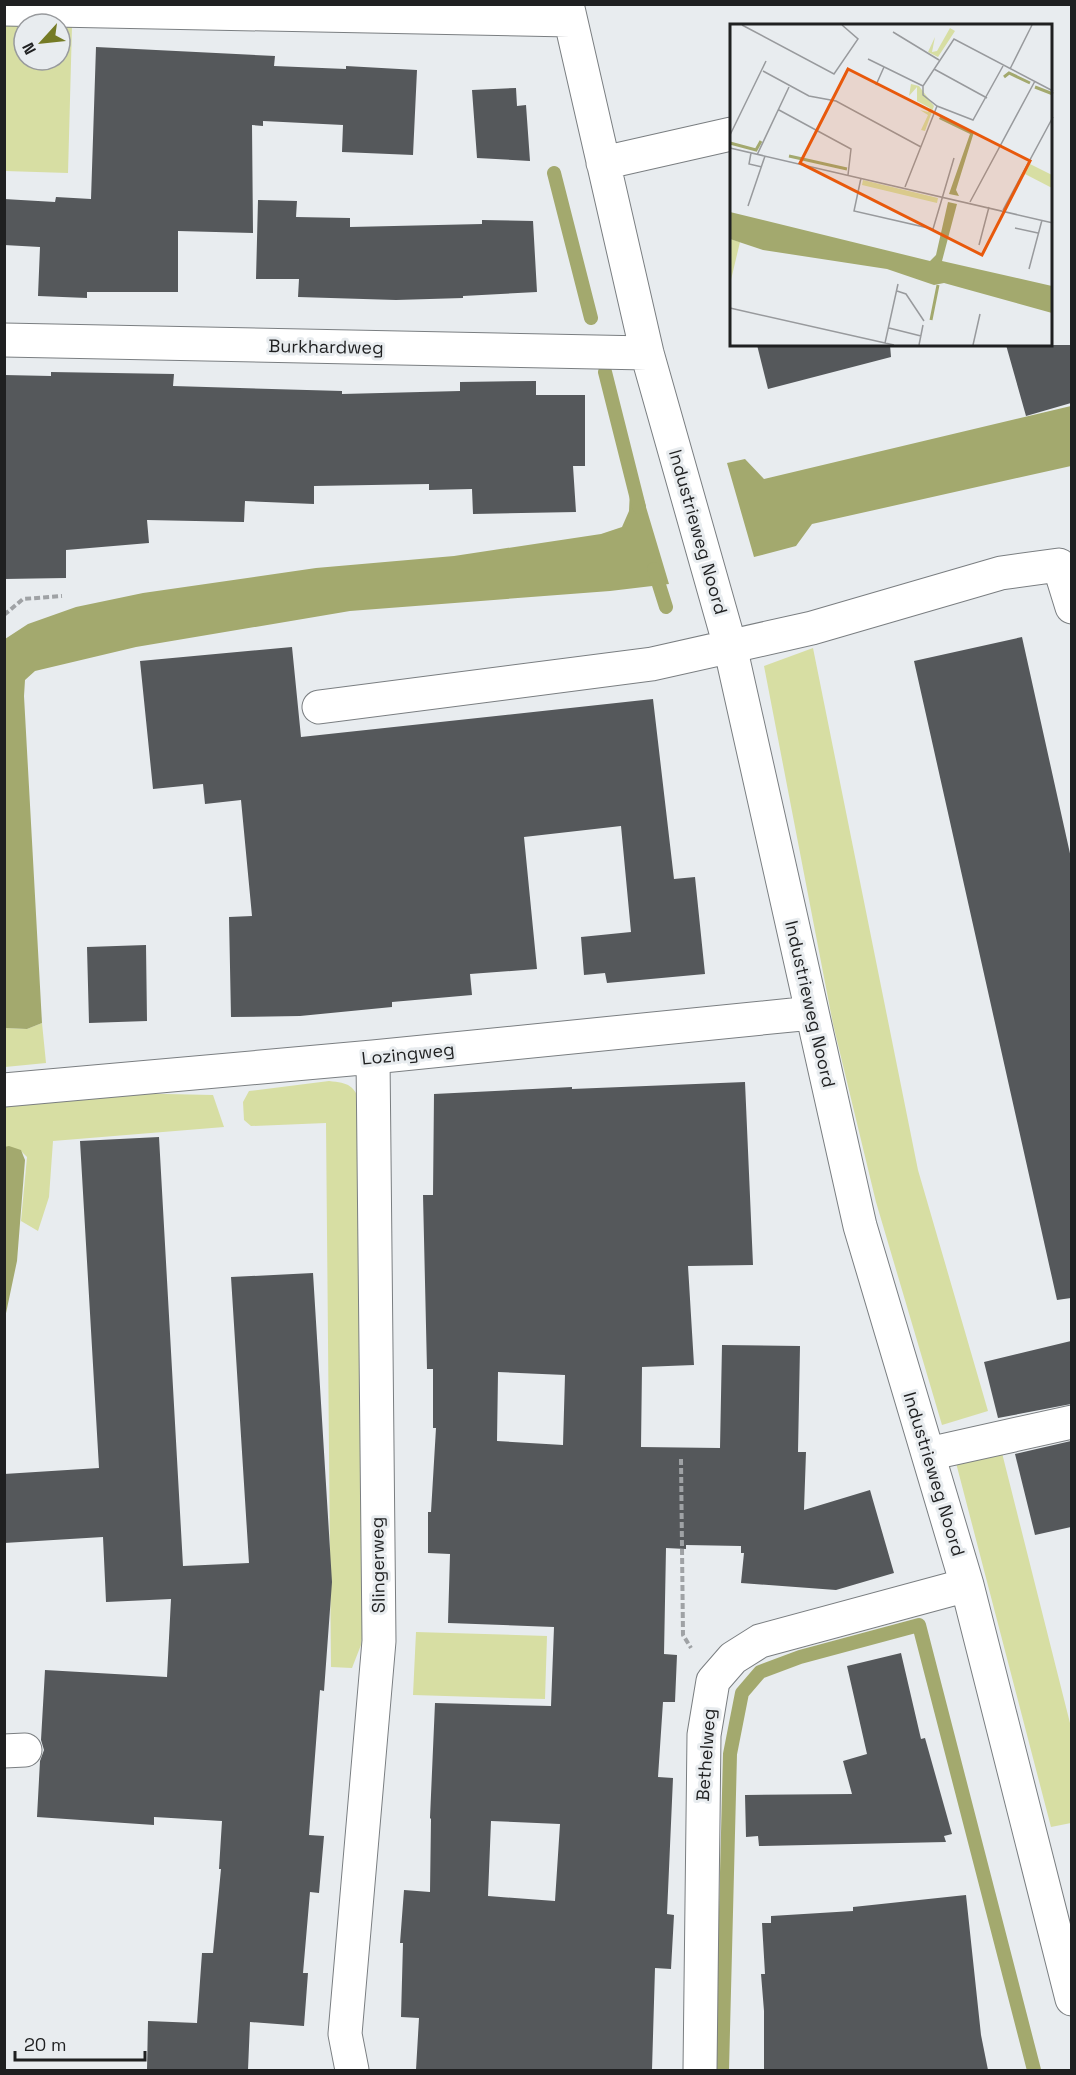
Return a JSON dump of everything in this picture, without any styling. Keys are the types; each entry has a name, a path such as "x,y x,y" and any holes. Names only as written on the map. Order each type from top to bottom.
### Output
{"street":[{"path":"4,9 568,12"},
{"name":"Industrieweg Noord","path":"568,12 647,353 730,646 860,1226 967,1585 1071,1999"},
{"path":"603,163 730,134"},
{"name":"Burkhardweg","path":"4,340 647,353"},
{"path":"319,706 652,664 812,628 1001,573 1065,563 1071,608"},
{"name":"Lozingweg","path":"4,1090 373,1057 812,1013"},
{"name":"Slingerweg","path":"352,2070 345,2034 379,1641 373,1057"},
{"path":"928,1454 1071,1422"},
{"path":"713,1681 733,1658 760,1641 967,1585"},
{"name":"Bethelweg","path":"700,2070 704,1735 713,1681"}],"path":[{"path":"4,615 24,599 62,596"},
{"path":"681,1459 683,1635 713,1681"}],"shaded area":[{"path":"4,24 12,24 12,72 71,72 68,173 5,171"},
{"path":"1071,406 1071,466 812,524 796,546 754,557 727,463 745,459 764,479"},
{"path":"640,487 669,584 610,591 350,611 136,647 35,671 25,680 24,696 42,1023 27,1029 5,1028 5,639 28,624 76,607 143,593 316,568 454,556 601,534 622,527 629,511 630,490"},
{"path":"813,648 918,1170 988,1411 942,1425 876,1202 833,1024 764,666"},
{"path":"42,1023 46,1063 5,1067 5,1028 27,1029"},
{"path":"329,1081 350,1086 361,1104 365,1619 361,1645 352,1668 331,1667 326,1123 251,1126 244,1120 243,1102 249,1091"},
{"path":"119,1093 213,1095 224,1127 53,1141 49,1197 38,1231 21,1221 27,1157 20,1150 5,1147 5,1104"},
{"path":"9,1146 21,1150 25,1160 17,1261 5,1318 4,1147"},
{"path":"1001,1449 1071,1727 1071,1823 1051,1827 955,1459"},
{"path":"416,1632 547,1636 545,1699 413,1695"}],"building":[{"path":"96,47 275,56 274,66 346,69 346,66 417,70 413,155 342,152 343,125 263,121 263,126 252,125 253,233 178,231 178,292 87,292 87,298 38,296 40,247 4,245 4,199 55,202 56,197 91,199"},
{"path":"516,88 517,106 526,105 530,161 477,158 472,90"},
{"path":"258,200 297,201 296,217 350,218 350,227 482,224 482,220 533,221 537,292 396,300 298,297 299,279 256,279"},
{"path":"1071,345 1071,403 1026,416 1006,346"},
{"path":"757,346 890,346 891,357 768,389"},
{"path":"51,372 174,374 173,386 342,391 342,394 460,391 460,382 536,381 536,395 585,395 585,466 573,466 576,512 473,514 472,489 429,490 429,484 314,486 314,504 245,501 244,522 147,520 149,543 66,550 66,578 4,579 4,375 51,376"},
{"path":"1022,637 1071,858 1071,1298 1057,1300 914,661"},
{"path":"292,647 301,737 653,699 674,879 695,877 705,974 607,983 605,973 584,975 581,937 631,932 621,826 524,837 537,969 470,974 472,995 392,1002 392,1007 300,1016 231,1017 229,917 252,916 241,800 205,804 203,784 153,789 140,661"},
{"path":"146,945 147,1021 89,1023 87,947"},
{"path":"745,1082 753,1265 688,1266 694,1365 642,1367 641,1447 720,1448 722,1345 800,1346 798,1452 806,1452 804,1510 870,1490 894,1573 836,1590 741,1583 744,1553 741,1553 741,1546 686,1545 686,1549 666,1548 664,1654 677,1655 675,1702 663,1702 658,1777 673,1778 667,1914 674,1915 671,1969 655,1968 652,2070 416,2070 419,2018 401,2017 403,1943 400,1943 404,1890 430,1892 430,1818 435,1703 551,1706 554,1627 448,1623 450,1554 428,1553 428,1512 431,1512 436,1428 433,1428 433,1369 427,1369 423,1195 433,1195 434,1094 572,1087 572,1089","holes":["498,1372 565,1375 563,1445 497,1441","491,1821 560,1824 555,1901 488,1896"]},
{"path":"159,1137 183,1566 249,1563 231,1277 313,1273 332,1582 324,1691 320,1690 309,1835 324,1836 319,1893 310,1892 303,1973 308,1973 304,2026 250,2022 248,2070 147,2070 148,2021 197,2023 202,1953 213,1953 221,1869 219,1869 222,1821 154,1817 154,1825 37,1817 40,1761 44,1750 41,1740 45,1670 167,1677 171,1599 106,1602 103,1537 4,1543 4,1474 99,1468 80,1141"},
{"path":"1071,1341 1071,1404 998,1418 984,1362"},
{"path":"1071,1441 1071,1527 1035,1535 1015,1454"},
{"path":"901,1653 921,1739 925,1738 952,1834 944,1836 946,1842 759,1846 758,1836 746,1837 745,1795 852,1794 843,1761 867,1754 847,1666"},
{"path":"966,1895 981,2035 988,2070 764,2070 764,2011 761,1974 765,1974 762,1923 771,1923 771,1916 853,1911 853,1907"}],"waterway":[{"path":"554,173 591,318"},
{"path":"605,372 639,507"},
{"path":"654,569 666,607"},
{"path":"722,2070 730,1754 742,1693 760,1672 800,1657 919,1625 1034,2070"}]}
